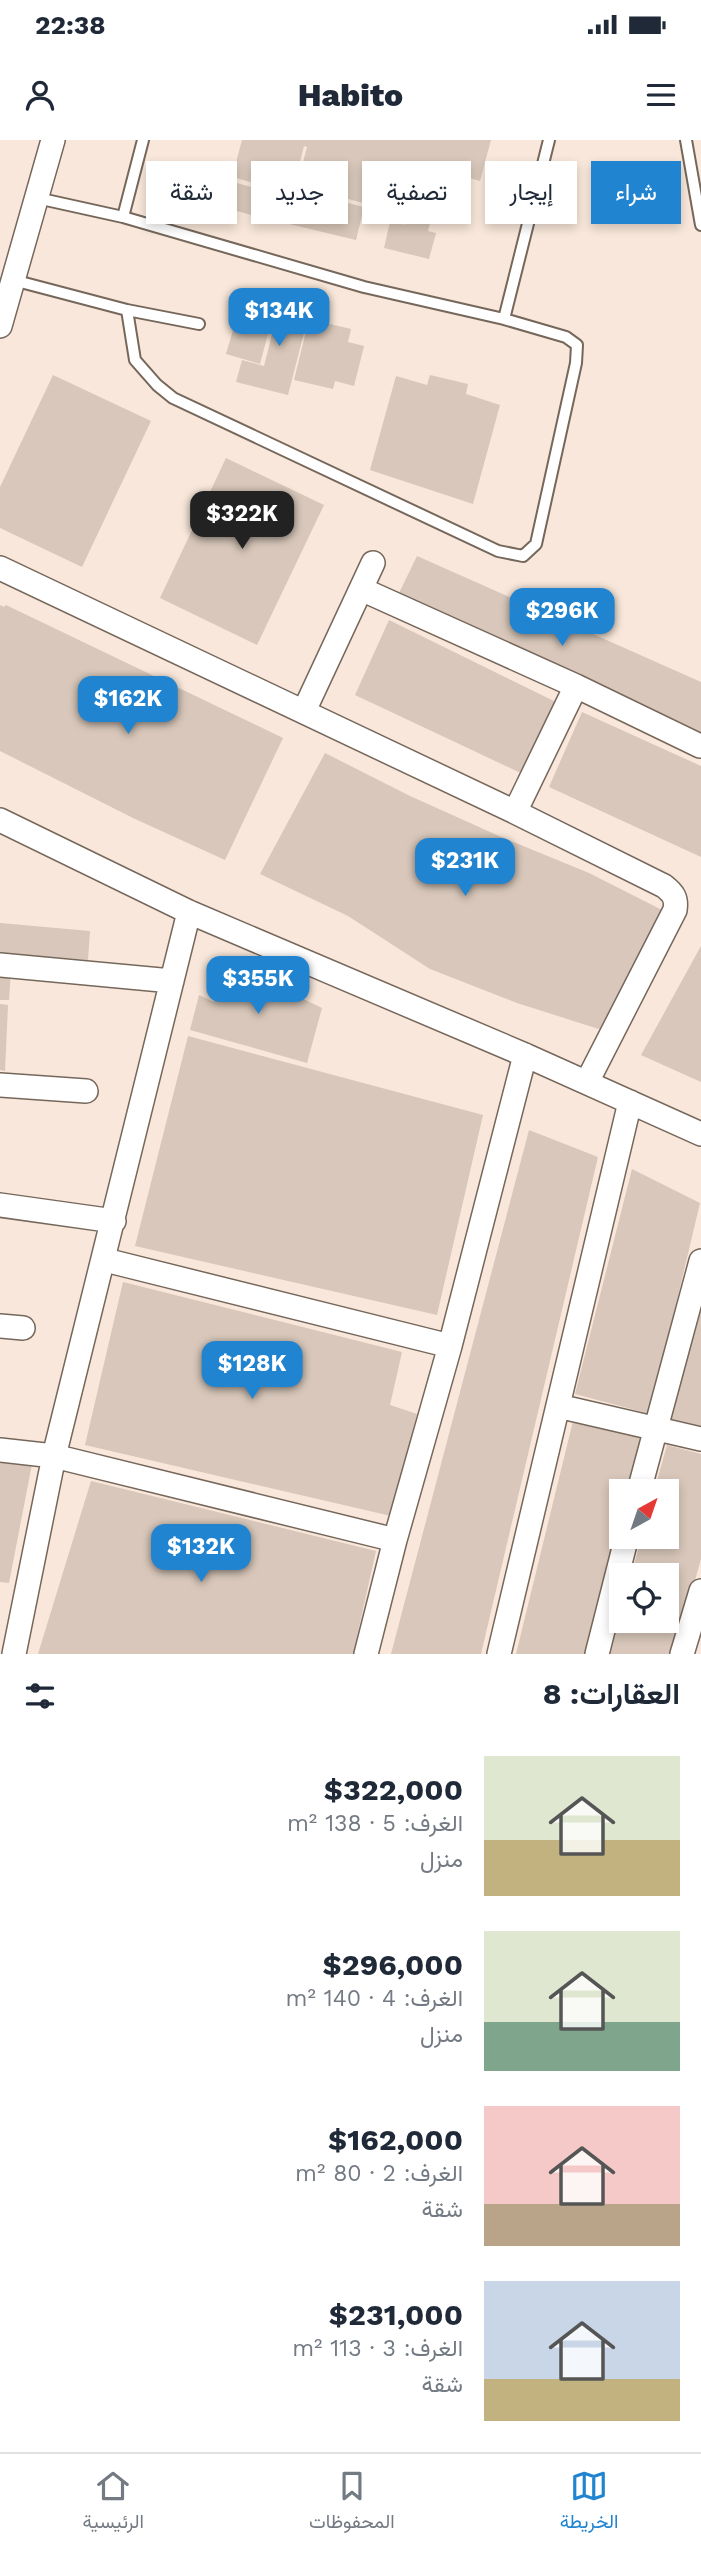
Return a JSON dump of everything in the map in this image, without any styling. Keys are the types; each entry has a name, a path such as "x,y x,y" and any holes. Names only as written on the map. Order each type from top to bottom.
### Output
{"street":[{"path":"0,326 53,140"},
{"path":"304,711 373,563"},
{"path":"0,568 515,812 664,886 675,897 675,910 587,1082"},
{"path":"361,589 576,686 700,746"},
{"path":"515,812 576,686"},
{"path":"0,820 189,912 525,1055 701,1134"},
{"path":"10,1642 189,912"},
{"path":"0,965 172,981"},
{"path":"366,1654 450,1346 525,1055"},
{"path":"0,1085 86,1091"},
{"path":"499,1654 630,1102"},
{"path":"0,1205 114,1221"},
{"path":"104,1260 450,1346"},
{"path":"642,1479 701,1261"},
{"path":"558,1406 701,1439"},
{"path":"0,1450 54,1457 395,1540"},
{"path":"597,1654 624,1549"},
{"path":"682,1654 701,1591"}],"lane":[{"path":"123,217 143,140"},
{"path":"504,319 549,140"},
{"path":"686,140 701,225"},
{"path":"37,198 123,217 364,287 504,319 566,337 577,345 576,363 536,544 523,556 498,551 173,398 157,385 135,360 127,310"},
{"path":"13,279 127,310 199,324"}],"building":[{"path":"242,140 491,140 480,181 471,178 471,161 362,161 362,203 348,199 348,161 303,161 307,147 304,146 300,161 251,161 251,182 237,178 236,161"},
{"path":"237,183 251,187 251,215 237,211"},
{"path":"348,203 362,206 356,240 289,224 348,224"},
{"path":"390,224 407,225 403,224 430,224 428,231 436,233 429,259 384,248"},
{"path":"264,294 311,306 288,395 236,382 242,360 264,366 278,311 261,306"},
{"path":"240,306 273,315 260,364 226,354"},
{"path":"309,319 351,329 348,342 364,346 354,386 335,381 333,389 294,380"},
{"path":"53,375 151,421 82,567 0,528 0,487"},
{"path":"430,375 468,384 466,394 500,405 473,504 370,470 396,376 427,385"},
{"path":"226,458 324,505 257,645 160,598"},
{"path":"417,556 701,682 701,745 399,593"},
{"path":"0,605 6,605 283,738 225,860 133,818 0,751"},
{"path":"389,620 560,704 525,775 355,695"},
{"path":"582,712 701,766 701,857 549,787"},
{"path":"325,753 410,796 589,873 670,914 608,1032 517,1003 430,969 348,916 260,874"},
{"path":"0,923 90,931 88,960 0,953"},
{"path":"701,946 701,1082 641,1055"},
{"path":"225,961 322,1008 307,1063 190,1030 199,995 214,1002"},
{"path":"0,970 11,971 9,1000 0,1000"},
{"path":"0,1004 8,1005 5,1071 0,1070"},
{"path":"188,1036 483,1115 437,1315 135,1246"},
{"path":"529,1130 598,1157 481,1654 391,1654"},
{"path":"632,1169 700,1203 650,1414 575,1394"},
{"path":"123,1282 402,1352 390,1405 417,1414 391,1516 85,1445"},
{"path":"701,1308 701,1429 668,1424"},
{"path":"574,1417 643,1436 632,1479 609,1479 609,1549 614,1549 587,1654 516,1654"},
{"path":"667,1445 701,1454 701,1559 674,1654 609,1654 615,1633 679,1633 679,1563 634,1563 638,1549 679,1549 679,1479 657,1479"},
{"path":"0,1455 33,1459 9,1583 0,1582"},
{"path":"91,1481 376,1551 353,1654 38,1654"}]}
